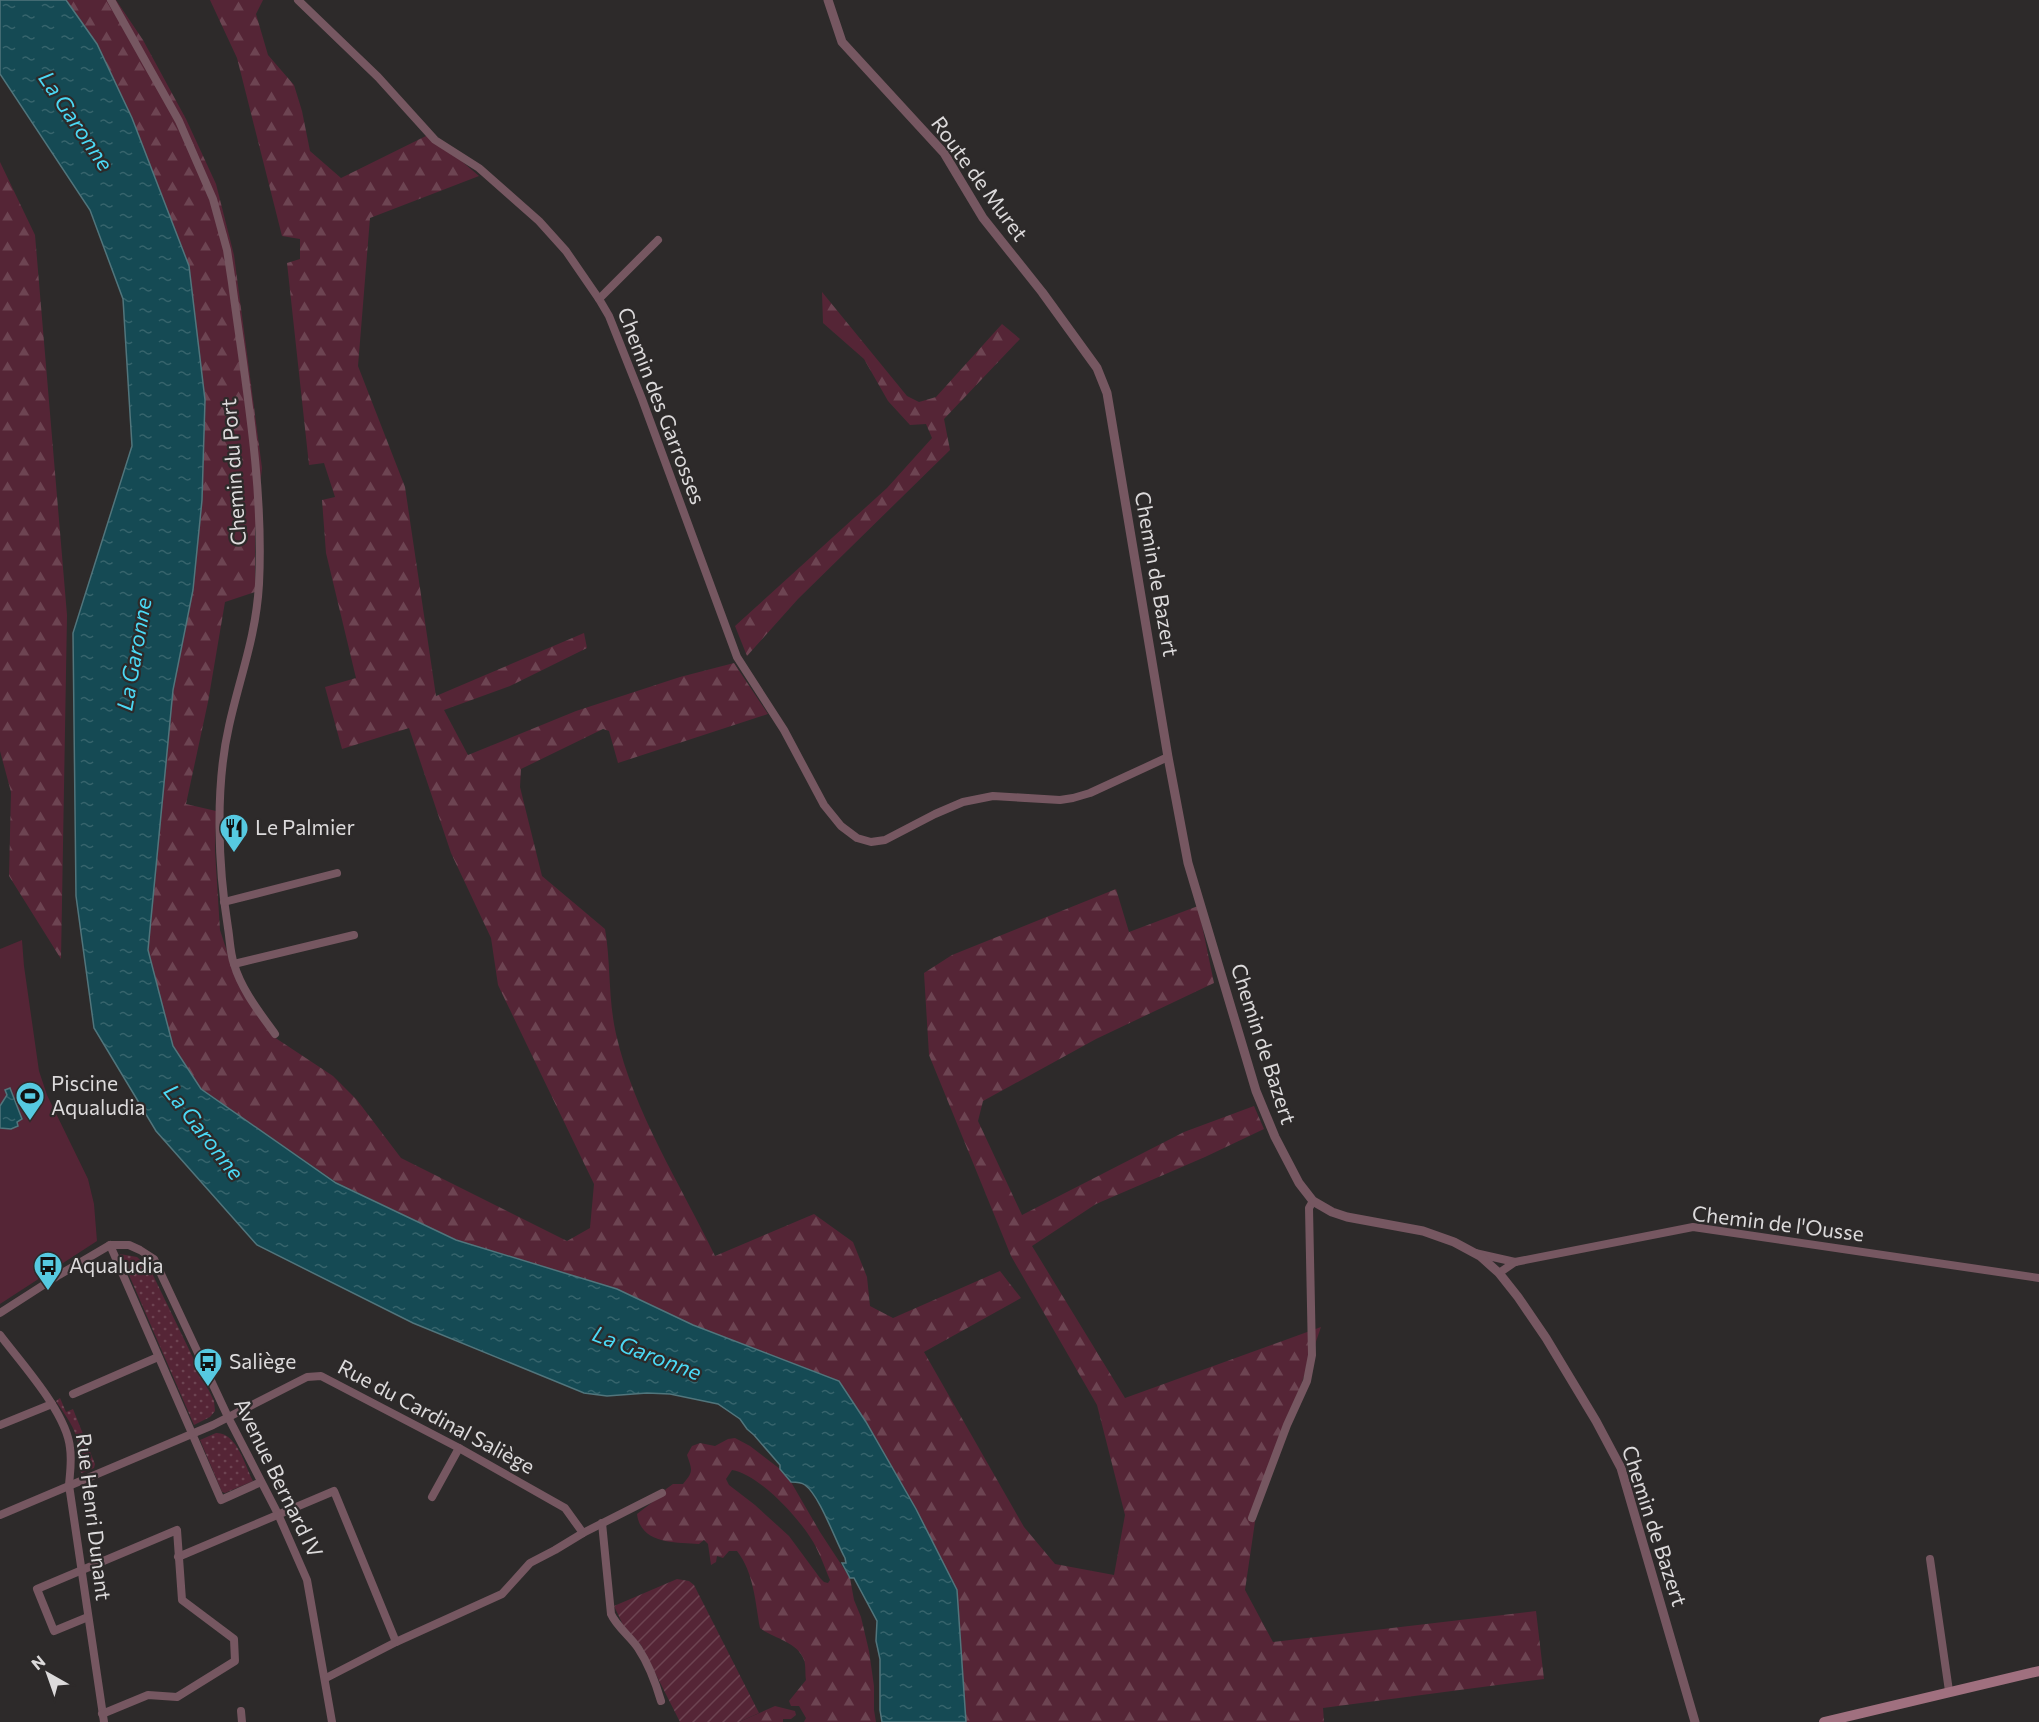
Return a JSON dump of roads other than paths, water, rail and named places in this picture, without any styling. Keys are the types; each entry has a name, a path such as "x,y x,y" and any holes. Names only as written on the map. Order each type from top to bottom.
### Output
{"main road":[{"path":"1824,1722 2039,1671"}],"street":[{"name":"Chemin du Port","path":"111,0 179,121 213,199 226,250 257,480 259,582 257,618 228,728 219,810 224,902 234,964 252,1000 275,1034"},
{"name":"Chemin des Garrosses","path":"298,0 378,77 435,140 479,168 539,220 566,250 599,299 609,315 642,399 737,657 784,730 824,805 841,826 857,838 871,842 885,840 963,802 993,796 1060,800 1073,798 1090,793 1168,757"},
{"name":"Route de Muret","path":"828,0 843,42 944,153 983,218 1042,292"},
{"path":"599,299 658,240"},
{"name":"Chemin de Bazert","path":"1042,292 1097,368 1107,393 1188,863 1256,1091 1275,1137 1299,1183 1313,1201 1332,1212 1347,1217 1423,1231 1454,1242 1475,1253 1499,1273 1518,1297 1546,1338 1596,1421 1621,1468 1695,1722"},
{"path":"224,902 337,873"},
{"path":"234,964 354,935"},
{"path":"1252,1518 1287,1425 1307,1382 1312,1345 1309,1208 1313,1201"},
{"name":"Chemin de l'Ousse","path":"1499,1273 1515,1262 1693,1227 2039,1278"},
{"path":"0,1313 110,1245 221,1500 261,1482"},
{"name":"Avenue Bernard IV","path":"110,1245 129,1245 154,1260 228,1417 278,1515 307,1580 332,1722"},
{"name":"Chemin de l'Ousse","path":"1475,1253 1515,1262"},
{"name":"Rue Henri Dunant","path":"0,1335 52,1404 63,1424 70,1446 69,1485 103,1718"},
{"path":"73,1395 158,1357"},
{"name":"Rue du Cardinal Saliège","path":"0,1515 193,1434 307,1377 321,1376 459,1448 565,1508 583,1533"},
{"path":"0,1425 52,1404"},
{"path":"432,1497 459,1448"},
{"path":"178,1557 334,1491 396,1642"},
{"path":"326,1678 396,1642 502,1594 530,1563 662,1493"},
{"path":"602,1523 609,1609 614,1620 637,1647 661,1701"},
{"path":"88,1617 54,1631 37,1589 177,1530 182,1600 234,1639 235,1661 177,1697 148,1695 103,1718"},
{"path":"1929,1559 1949,1691"},
{"path":"241,1711 242,1722"}],"water":[{"name":"La Garonne","path":"0,0 66,0 97,44 132,118 189,266 205,400 202,500 193,590 173,690 148,950 173,1046 201,1089 336,1183 456,1240 617,1289 693,1325 839,1381 866,1422 916,1509 957,1590 966,1722 882,1722 880,1659 876,1641 877,1621 854,1578 850,1578 842,1563 846,1563 845,1558 811,1491 805,1485 791,1482 780,1469 780,1465 740,1419 718,1404 670,1394 607,1396 584,1393 413,1323 257,1245 156,1131 94,1028 76,896 73,633 132,446 123,299 90,210 0,74"},
{"path":"10,1088 22,1119 17,1122 18,1126 11,1129 0,1128 0,1106 7,1095 5,1090"}],"place":[{"name":"Le Palmier","path":"234,854"},
{"name":"Piscine Aqualudia","path":"30,1122"},
{"name":"Aqualudia","path":"48,1292"},
{"name":"Saliège","path":"208,1388"}]}
